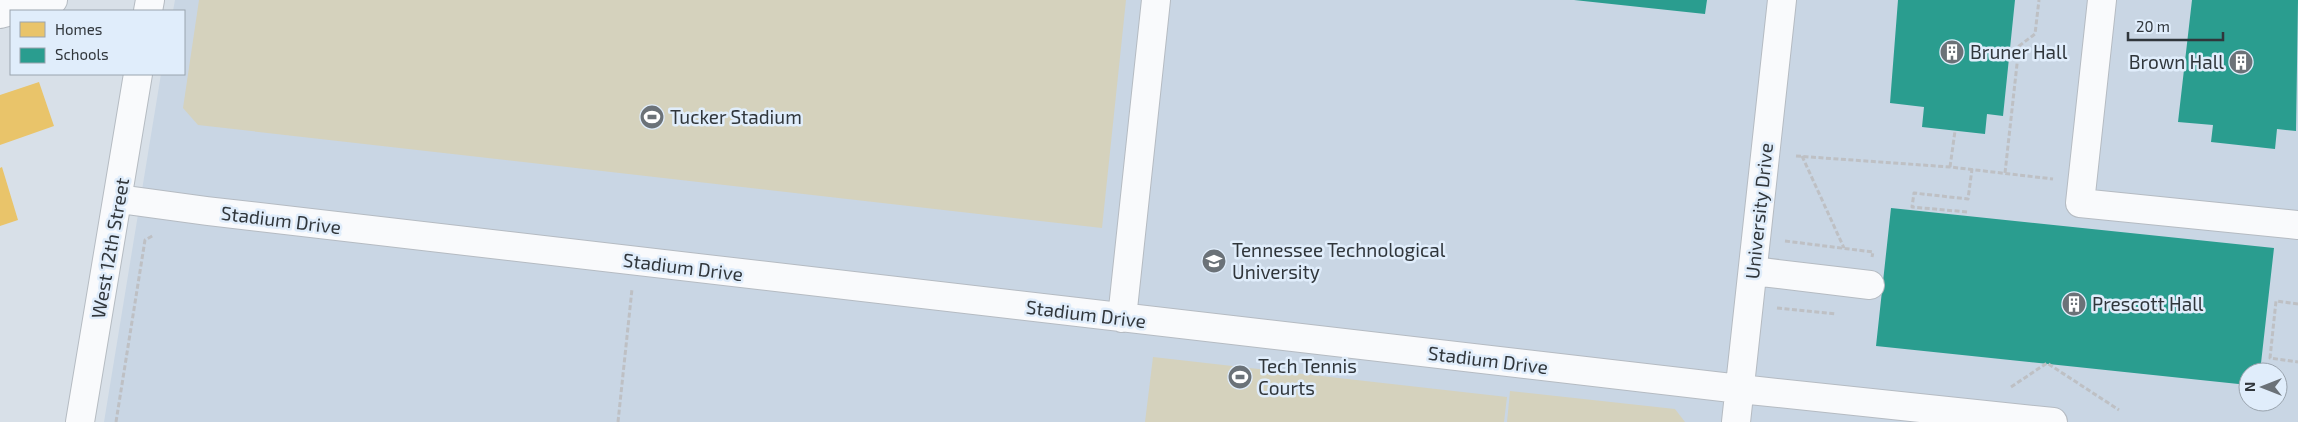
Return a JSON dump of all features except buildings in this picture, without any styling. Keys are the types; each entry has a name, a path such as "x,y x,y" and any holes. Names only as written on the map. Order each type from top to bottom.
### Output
{"street":[{"path":"15,10 53,0"},
{"path":"1122,318 1156,0"},
{"name":"University Drive","path":"1736,422 1782,0"},
{"path":"2102,0 2080,203 2298,225"},
{"name":"West 12th Street","path":"80,422 119,199 138,75"},
{"name":"Stadium Drive","path":"119,199 226,214 1122,318 1740,389 2053,422"},
{"path":"1753,271 1870,285"}],"path":[{"path":"2005,173 2019,46 2035,34 2039,0"},
{"path":"1950,167 1955,131"},
{"path":"1802,156 1844,248"},
{"path":"1967,212 1912,207 1914,193 1968,199 1972,169"},
{"path":"116,422 145,240 160,231"},
{"path":"1792,242 1873,252"},
{"path":"618,422 633,281"},
{"path":"2298,304 2276,301 2270,358 2298,362"},
{"path":"1786,309 1840,314"},
{"path":"2003,392 2047,363 2119,410"}],"shaded area":[{"name":"Tennessee Technological University","path":"175,0 2298,0 2298,422 104,422 161,75 185,75 185,10 173,10"},
{"name":"Tucker Stadium","path":"199,0 1126,0 1102,228 198,125 183,108"},
{"name":"Tech Tennis Courts","path":"1153,357 1507,397 1504,422 1145,422"},
{"path":"1510,391 1675,409 1685,422 1507,422"}],"place":[{"name":"Bruner Hall","path":"1952,52"},
{"name":"Brown Hall","path":"2241,62"},
{"name":"Tucker Stadium","path":"652,117"},
{"name":"Tennessee Technological University","path":"1214,261"},
{"name":"Prescott Hall","path":"2074,304"},
{"name":"Tech Tennis Courts","path":"1240,377"}]}
